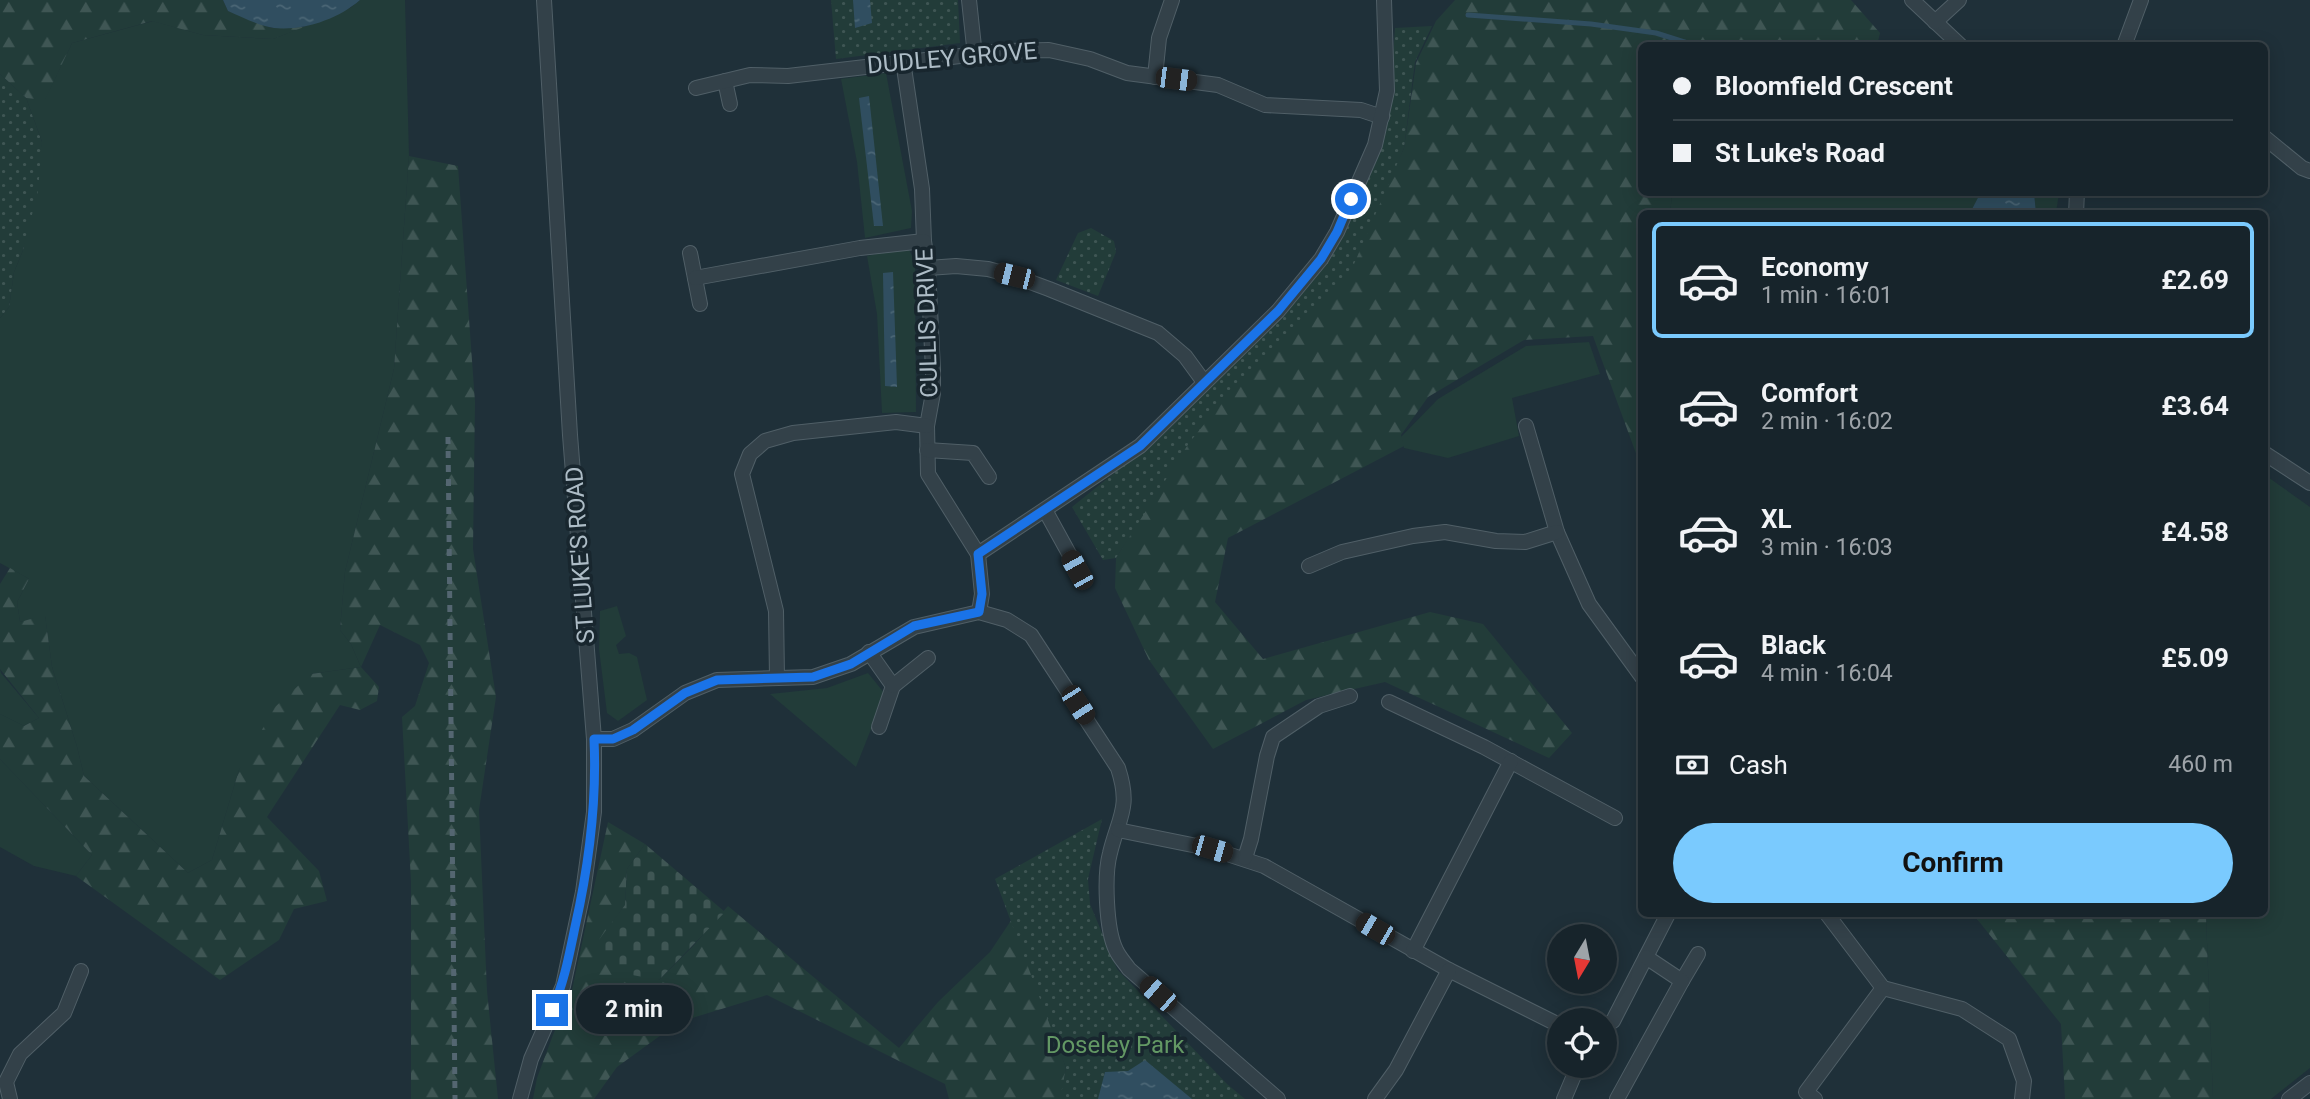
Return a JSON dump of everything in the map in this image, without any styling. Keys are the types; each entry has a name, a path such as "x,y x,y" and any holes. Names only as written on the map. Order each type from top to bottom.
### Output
{"street":[{"name":"ST LUKE'S ROAD","path":"520,1099 531,1059 563,986 583,892 594,812 594,739 570,435 544,0"},
{"path":"969,0 975,55"},
{"path":"1155,76 1159,38 1172,0"},
{"path":"978,554 1140,446 1278,311 1321,259 1337,232 1376,145 1387,91 1384,0"},
{"path":"1912,0 1957,42"},
{"path":"1935,22 1959,0"},
{"path":"2125,42 2141,0"},
{"name":"DUDLEY GROVE","path":"695,88 750,75 788,76 902,61 1003,51 1049,50 1090,59 1127,73 1218,85 1265,105 1361,110 1381,117"},
{"name":"CULLIS DRIVE","path":"902,61 922,189 928,268 933,370 933,393 927,426 928,474 978,554 982,594 979,612"},
{"path":"725,81 730,104"},
{"path":"2268,140 2302,168 2310,171"},
{"path":"695,278 860,248 924,241"},
{"path":"691,253 700,304"},
{"path":"928,268 988,269 1014,276 1158,333 1185,356 1205,382"},
{"path":"777,678 776,611 742,474 750,454 765,441 793,433 895,422 927,426"},
{"path":"1526,426 1557,532 1589,604 1638,671"},
{"path":"927,450 973,453 989,477"},
{"path":"2268,456 2310,482"},
{"path":"1045,510 1077,570"},
{"path":"1309,565 1342,552 1413,536 1445,532 1496,541 1525,541 1557,532"},
{"path":"594,739 613,739 633,730 685,693 717,680 813,677 851,664 914,626 979,612 1007,620 1031,635 1118,768 1123,783 1125,793 1106,879 1111,934 1116,950 1129,969 1278,1099"},
{"path":"869,652 893,686"},
{"path":"879,727 893,686 928,658"},
{"path":"1245,858 1273,737 1319,706 1350,696"},
{"path":"1389,702 1511,761 1615,818"},
{"path":"1413,951 1511,761"},
{"path":"1118,830 1212,849 1264,866 1413,951 1547,1019"},
{"path":"1617,1013 1666,917"},
{"path":"1829,917 1883,988 1962,1009 2009,1039 2024,1081 2022,1099"},
{"path":"1617,1099 1698,954"},
{"path":"1646,957 1682,981"},
{"path":"1375,1099 1396,1070 1449,970"},
{"path":"10,1099 6,1082 20,1054 64,1013 81,971"},
{"path":"1815,1099 1806,1092 1883,988"},
{"path":"1564,1099 1573,1078"},
{"path":"2289,1099 2310,1083"}],"green space":[{"path":"0,0 223,0 228,11 272,28 304,27 273,39 203,35 152,21 72,43 45,100 26,98 0,74"},
{"path":"360,0 405,0 409,156 394,369 345,572 340,630 351,644 361,667 311,674 239,770 212,860 188,873 84,776 52,667 45,616 20,622 17,602 29,579 0,563 0,318 9,307 14,272 23,250 42,142 26,98 45,99 72,43 153,21 203,35 273,39 350,8"},
{"path":"831,0 958,0 960,43 836,59"},
{"path":"1455,0 1851,0 1880,33 1878,42 1638,42 1638,196 1672,196 1670,210 1638,210 1638,459 1593,336 1524,340 1428,397 1401,435 1404,446 1228,538 1215,602 1263,659 1430,612 1483,624 1572,733 1549,758 1385,682 1306,700 1213,749 1149,660 1115,588 1116,558 1191,436 1215,407 1344,278 1404,148 1416,63 1436,21"},
{"path":"1432,26 1415,62 1404,148 1348,278 1219,406 1189,443 1116,558 1103,560 1072,507 1170,428 1317,273 1389,110 1395,28"},
{"path":"886,73 912,211 911,228 865,238 857,162 841,79"},
{"path":"0,74 26,98 42,142 38,191 23,250 14,272 9,307 0,318"},
{"path":"409,156 458,166 475,402 473,549 496,697 479,810 487,991 498,1099 411,1099 411,882 402,717 415,706 429,663 420,645 380,625 361,667 351,644 340,630 345,572 394,369"},
{"path":"1672,196 1979,196 1972,210 1670,210"},
{"path":"2034,196 2059,196 2056,210 2036,210"},
{"path":"1091,228 1114,241 1116,252 1098,296 1056,280 1078,233"},
{"path":"908,248 915,261 916,412 882,413 877,314 867,256"},
{"path":"1589,342 1600,374 1512,398 1519,436 1448,458 1404,448 1401,437 1438,399 1526,346"},
{"path":"2268,477 2310,507 2310,1068 2271,1099 2213,1099 2206,917 2268,917"},
{"path":"10,568 29,579 17,602 20,622 45,615 52,667 84,776 188,873 212,860 239,770 275,707 311,674 361,667 379,687 377,701 360,710 340,705 267,817 319,871 327,901 294,909 279,940 220,980 76,876 92,855 0,759 0,714 24,726 39,718 0,669 0,584"},
{"path":"617,606 626,636 616,645 619,654 629,653 637,657 647,700 618,721 607,713 599,649 600,611"},
{"path":"0,669 39,718 24,726 0,714"},
{"path":"868,673 885,694 856,767 770,694 827,688"},
{"path":"0,759 92,855 76,876 34,866 0,847"},
{"name":"Doseley Park","path":"1102,819 1088,879 1090,904 1117,969 1227,1084 1245,1099 1060,1099 1066,1068 995,879"},
{"path":"608,822 645,844 627,869 625,905 599,941 659,980 728,906 899,1048 938,1002 990,952 1012,919 1066,1068 1061,1099 949,1099 945,1084 767,995 679,1022 617,1067 594,1099 533,1099 537,1078 572,990"},
{"path":"645,844 725,912 659,980 627,974 605,960 598,941 625,905 627,869"},
{"path":"1975,917 2206,917 2213,1099 2065,1099 2061,1024"}],"water":[{"path":"223,0 360,0 342,13 320,22 297,28 274,28 228,11"},
{"path":"853,0 870,0 872,23 855,28"},
{"path":"869,96 883,226 874,226 859,98"},
{"path":"1979,196 2034,196 2036,210 1972,210"},
{"path":"893,272 897,387 885,386 883,273"},
{"path":"1145,1060 1192,1099 1098,1099 1105,1072 1128,1071"}],"waterway":[{"path":"1468,15 1591,24 1656,33 1684,42"}],"railway":[{"path":"448,437 455,1099"}],"route":[{"path":"552,1010 563,986 583,892 594,812 594,739 613,739 633,730 685,693 717,680 813,677 851,664 914,626 979,612 982,594 978,554 1140,446 1278,311 1321,259 1337,232 1351,199"}]}
